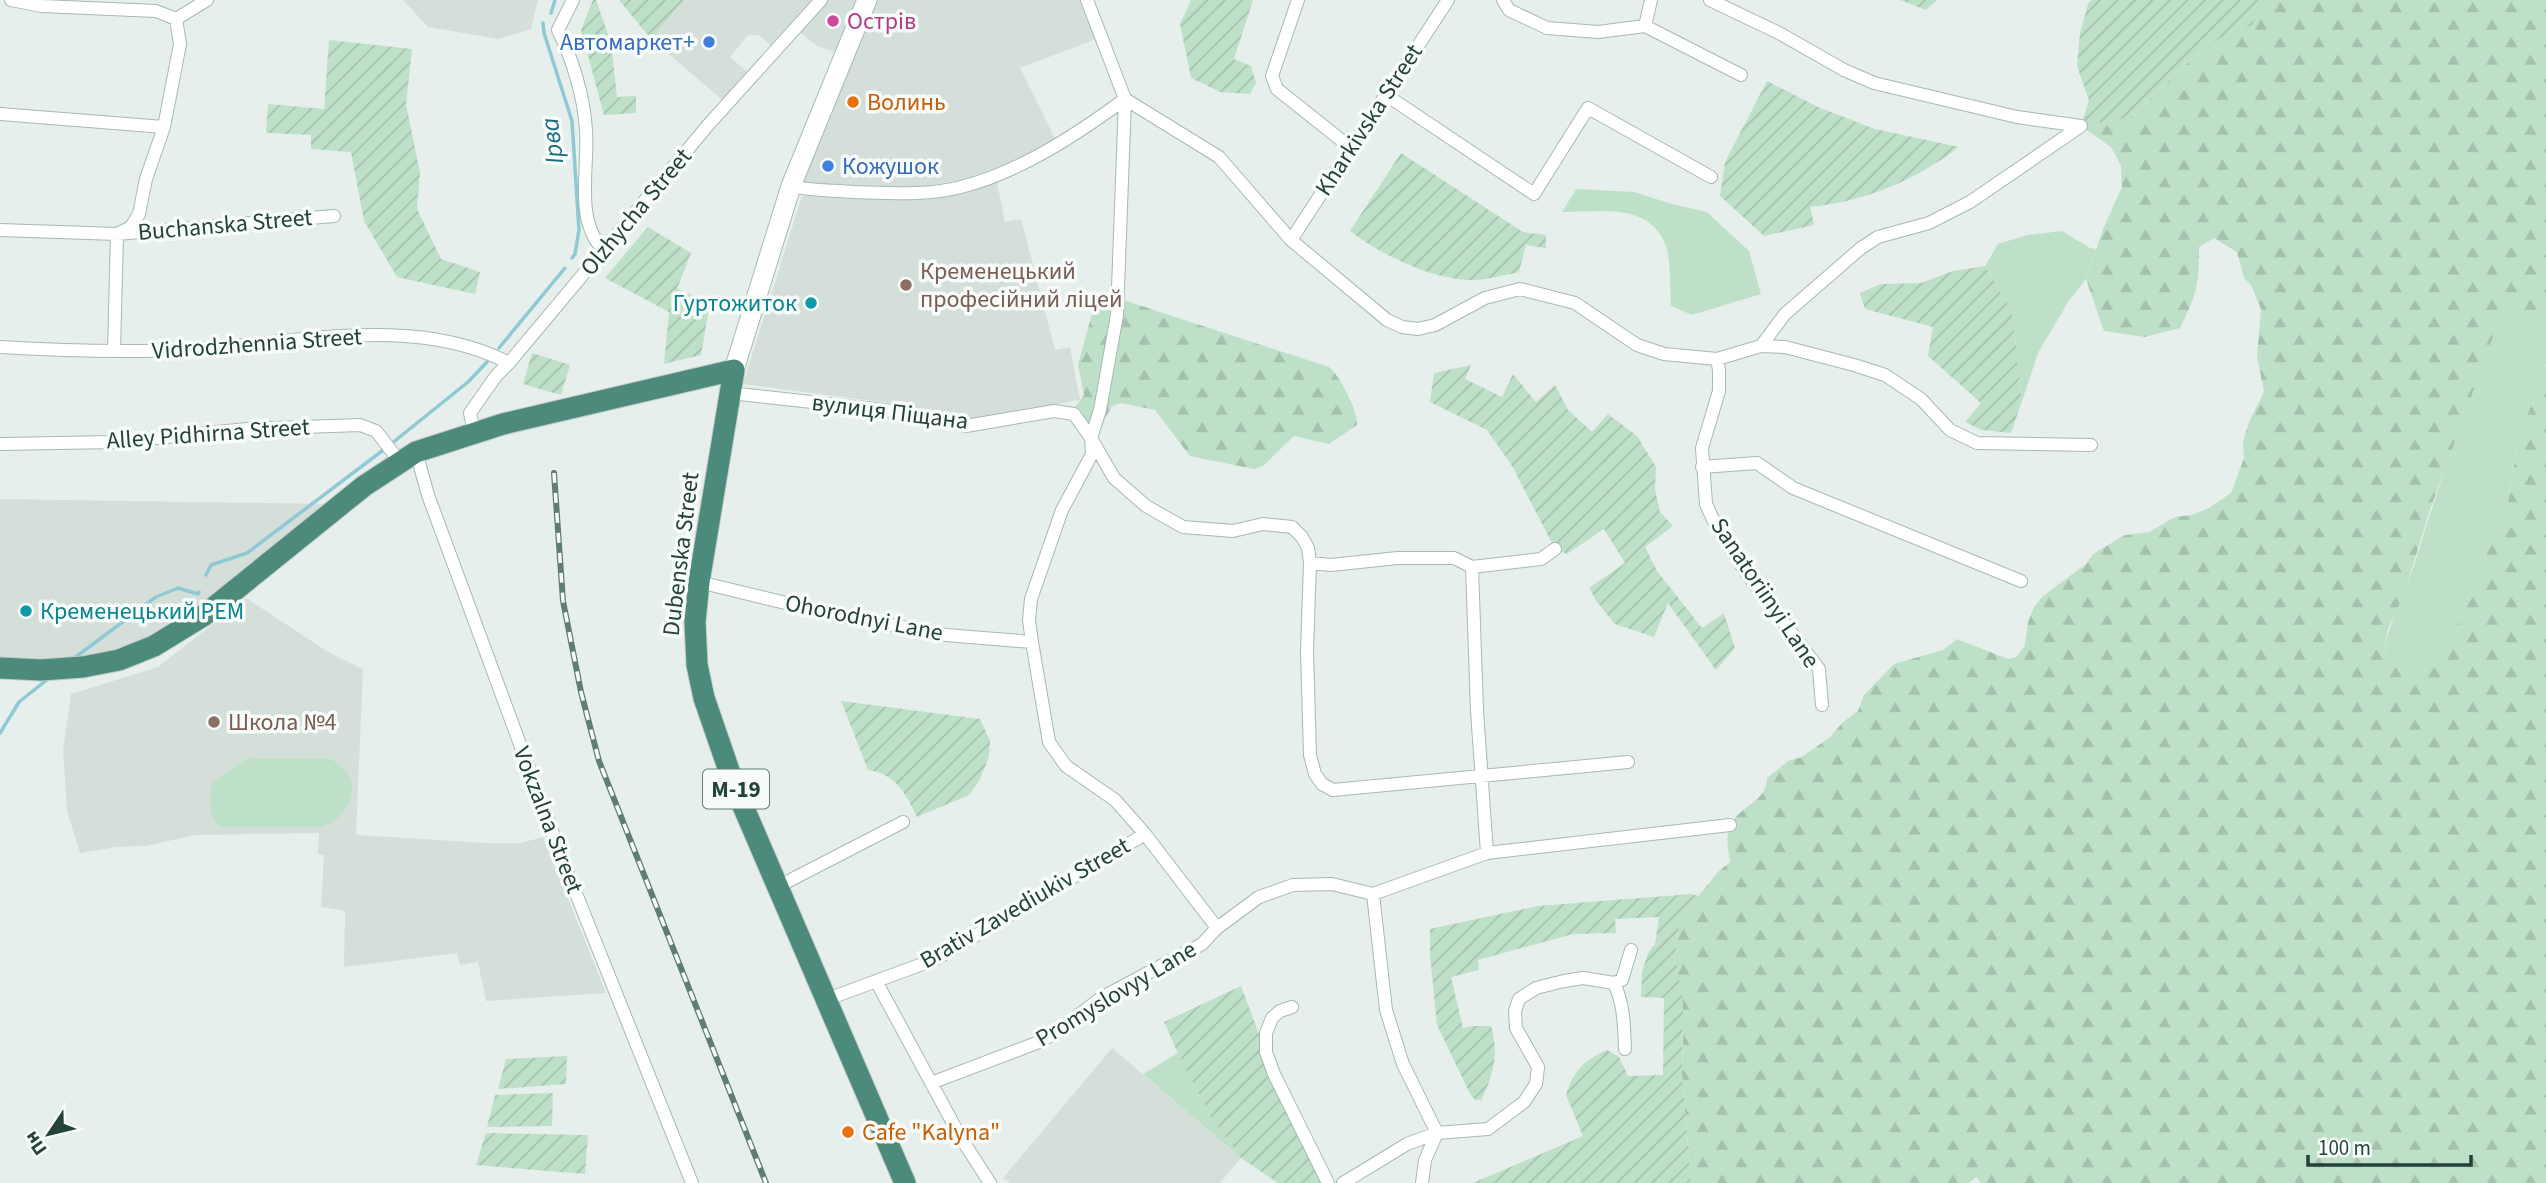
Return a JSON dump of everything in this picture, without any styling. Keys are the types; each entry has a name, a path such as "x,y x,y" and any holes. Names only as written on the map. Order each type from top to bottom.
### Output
{"highway":[{"name":"Dubenska Street","path":"734,370 699,582 695,622 697,665 704,698 734,785 905,1183"},
{"path":"0,668 41,670 83,667 119,660 154,646 203,616 364,486 408,457 503,424 734,370"}],"main road":[{"name":"Dubenska Street","path":"734,370 790,186 865,3"}],"street":[{"path":"12,0 42,6 156,11 176,19 206,0"},
{"path":"573,0 558,30 567,48 587,131 586,210 593,240 604,250"},
{"name":"Olzhycha Street","path":"474,433 470,413 496,376 709,124 821,0"},
{"path":"1087,0 1125,99 1118,315 1100,410 1091,438 1092,454 1062,510 1031,599 1028,620 1031,642 1049,742 1066,766 1115,800 1145,834 1217,928"},
{"path":"1298,0 1272,76 1277,89 1351,148"},
{"name":"Kharkivska Street","path":"1291,240 1448,0"},
{"path":"1503,0 1509,10 1547,28 1598,32 1645,26 1741,75"},
{"path":"1645,26 1651,0"},
{"path":"1710,0 1874,83 2017,117 2081,126 1970,202 1929,223 1878,237 1861,248 1785,314 1760,346"},
{"name":"Buchanska Street","path":"117,234 131,227 139,214 146,180 164,127 180,44 176,19"},
{"path":"1386,95 1534,194 1588,108 1711,177"},
{"path":"790,186 874,193 922,193 959,188 992,178 1018,166 1125,99"},
{"path":"1125,99 1219,157 1291,240 1387,320 1402,327 1418,329 1435,325 1485,298 1520,289 1576,303 1637,345 1664,354 1717,359 1760,346 1785,347 1885,375 1921,399 1950,430 1977,443 2091,445"},
{"path":"0,114 164,127"},
{"name":"Buchanska Street","path":"0,230 117,234 334,216"},
{"name":"Buchanska Street","path":"114,351 117,234"},
{"name":"Vidrodzhennia Street","path":"0,347 139,352 379,336 439,339 484,349 509,363"},
{"name":"Sanatoriinyi Lane","path":"1717,359 1719,391 1702,449 1706,503 1715,524 1747,574 1819,669 1822,705"},
{"name":"вулиця Піщана","path":"730,393 910,413 966,426 1054,411 1074,414 1114,478 1146,506 1183,527 1233,531 1263,524 1292,527 1308,548 1310,563"},
{"name":"Alley Pidhirna Street","path":"0,444 116,442 247,429 360,425 376,431 408,457"},
{"name":"Vokzalna Street","path":"408,457 428,495 565,866 692,1183"},
{"path":"1702,467 1757,463 1793,488 2021,581"},
{"path":"1555,549 1541,559 1472,568 1454,558 1398,558 1331,565 1310,563 1307,664 1310,755 1315,774 1322,784 1333,790 1628,762"},
{"path":"1472,568 1487,853"},
{"name":"Ohorodnyi Lane","path":"699,582 877,623 946,635 1031,642"},
{"path":"777,887 903,822"},
{"path":"1437,1133 1403,1064 1387,1010 1373,894 1487,853 1730,825"},
{"name":"Brativ Zavediukiv Street","path":"825,1000 936,959 1145,834"},
{"name":"Promyslovyy Lane","path":"931,1083 1039,1042 1055,1033 1101,998 1202,944 1217,928 1259,897 1293,885 1332,884 1373,894"},
{"path":"1343,1183 1407,1144 1437,1133 1488,1129 1524,1102 1536,1084 1538,1067 1516,1027 1515,1011 1519,999 1536,988 1564,981 1583,978 1614,983 1622,980 1632,950"},
{"path":"876,981 961,1138 990,1183"},
{"path":"1614,983 1620,995 1624,1016 1625,1049"},
{"path":"1292,1007 1280,1011 1272,1018 1266,1033 1266,1052 1274,1074 1328,1183"},
{"path":"1422,1183 1425,1160 1437,1133"}],"shaded area":[{"path":"403,0 538,0 531,29 499,39 428,27"},
{"path":"684,0 1079,0 1096,39 1020,68 1055,139 1014,162 978,176 923,187 801,189 844,56 816,45 795,29 776,50 759,35 748,35 730,57 752,76 727,104 651,39"},
{"name":"Кременецький професійний ліцей","path":"997,182 1005,222 1021,219 1055,350 1070,347 1080,400 966,421 910,406 743,384 802,196 902,200 964,194"},
{"name":"Кременецький РЕМ","path":"0,499 329,504 167,631 116,654 39,661 0,660"},
{"name":"Школа №4","path":"246,598 328,652 363,669 356,835 486,843 521,843 543,837 606,993 486,1001 478,962 460,965 457,953 344,967 345,911 321,907 324,855 318,854 319,833 195,835 146,846 116,847 80,853 67,811 63,750 71,694 158,667"},
{"path":"1112,1048 1241,1158 1220,1183 1010,1183 1003,1178"}],"green space":[{"path":"593,0 596,0 611,43 617,97 636,96 636,113 604,115 581,30"},
{"path":"619,0 684,0 651,39"},
{"path":"1191,0 1253,0 1234,59 1251,66 1256,83 1250,94 1220,92 1191,78 1180,24"},
{"path":"1900,0 1937,0 1926,10"},
{"path":"2091,0 2258,0 2253,25 2220,38 2193,58 2130,117 2081,126 2089,100 2077,66 2080,33"},
{"path":"2258,0 2546,0 2546,324 2523,316 2499,320 2430,510 2404,594 2388,629 2384,652 2403,672 2421,675 2460,620 2481,565 2506,515 2518,441 2546,364 2546,1183 1981,1183 1976,1177 1969,1183 1691,1183 1682,1075 1683,1035 1675,955 1679,925 1718,872 1730,862 1728,832 1736,817 1762,793 1767,778 1788,761 1802,757 1830,737 1843,722 1858,711 1864,695 1894,664 1943,650 1957,639 2008,659 2016,657 2025,645 2028,622 2034,607 2043,596 2086,564 2093,554 2125,535 2149,532 2175,517 2192,515 2209,508 2231,493 2244,458 2243,441 2249,422 2264,392 2257,356 2261,309 2251,285 2244,278 2237,252 2214,238 2199,247 2196,289 2180,328 2145,337 2104,331 2086,279 2103,229 2122,187 2121,166 2111,147 2081,126 2130,117 2193,58 2220,38 2244,27"},
{"path":"329,40 412,49 406,104 420,173 417,209 441,259 480,272 475,294 397,277 364,221 351,152 311,149 311,135 266,133 268,104 324,109"},
{"path":"1767,81 1818,107 1875,129 1959,147 1935,164 1896,185 1849,200 1810,207 1814,225 1764,236 1720,196 1725,162"},
{"path":"1401,153 1523,232 1546,235 1546,248 1526,245 1519,272 1481,279 1461,279 1427,272 1393,258 1363,240 1350,231"},
{"path":"1576,189 1634,192 1707,212 1749,251 1761,294 1692,315 1671,306 1668,252 1658,232 1648,222 1622,212 1562,212"},
{"path":"648,227 691,253 677,289 710,302 701,355 664,364 669,312 605,278"},
{"path":"2062,231 2096,249 2086,279 2068,302 2038,353 2022,401 2012,311 1985,266 1998,244 2027,235"},
{"path":"1985,266 2012,311 2022,401 2011,433 1982,430 1965,422 1981,403 1928,356 1933,327 1865,309 1860,293 1881,284 1921,283 1953,271"},
{"path":"1102,293 1329,367 1348,394 1357,425 1329,444 1294,436 1263,466 1254,469 1190,456 1155,410 1121,403 1112,406 1093,441 1073,410 1084,395 1078,365 1096,299"},
{"path":"2516,315 2535,318 2546,324 2546,364 2518,441 2506,515 2481,565 2460,620 2421,675 2408,674 2399,670 2384,652 2390,627 2499,320"},
{"path":"532,353 570,365 561,395 523,384"},
{"path":"1471,365 1465,379 1502,397 1513,374 1536,402 1555,385 1568,410 1592,432 1608,414 1637,436 1656,467 1655,489 1660,512 1673,526 1645,547 1657,571 1702,628 1724,613 1735,648 1716,670 1668,603 1654,637 1615,624 1589,588 1625,563 1604,529 1567,554 1555,549 1512,466 1487,430 1430,402 1434,373"},
{"path":"841,701 980,719 990,741 989,757 979,781 969,795 917,817 899,786 886,776 868,770"},
{"path":"248,758 331,759 343,768 351,782 352,791 347,807 335,820 320,827 221,827 211,812 212,783"},
{"path":"1691,894 1698,896 1679,925 1675,955 1683,1004 1682,1075 1691,1183 1473,1183 1583,1136 1566,1095 1576,1073 1586,1062 1599,1054 1607,1050 1619,1057 1628,1076 1663,1075 1664,998 1641,997 1642,972 1648,953 1655,944 1659,917 1615,919 1616,933 1573,934 1478,960 1479,970 1451,977 1463,1028 1491,1026 1495,1045 1494,1064 1481,1100 1475,1100 1470,1094 1437,1025 1430,929 1538,906"},
{"path":"1241,986 1266,1052 1328,1183 1278,1183 1241,1158 1211,1117 1164,1022"},
{"path":"1178,1053 1211,1117 1241,1158 1143,1074"},
{"path":"567,1056 566,1084 498,1089 506,1059"},
{"path":"553,1093 552,1126 487,1127 495,1095"},
{"path":"486,1133 588,1135 585,1174 476,1165"}],"waterway":[{"name":"Ірва","path":"551,13 555,0"},
{"name":"Ірва","path":"543,23 572,121 579,230 572,258"},
{"name":"Ірва","path":"499,348 565,268"},
{"name":"Ірва","path":"391,444 468,382 487,362"},
{"name":"Ірва","path":"206,575 211,565 247,553 386,448"},
{"name":"Ірва","path":"73,659 156,597 178,588 198,594 199,592"},
{"name":"Ірва","path":"0,733 19,702 48,679"}],"railway":[{"path":"554,473 563,601 581,692 599,761 766,1183"}],"place":[{"name":"Острів","path":"833,21"},
{"name":"Автомаркет+","path":"709,42"},
{"name":"Волинь","path":"853,102"},
{"name":"Кожушок","path":"828,166"},
{"name":"Кременецький професійний ліцей","path":"906,285"},
{"name":"Гуртожиток","path":"811,303"},
{"name":"Кременецький РЕМ","path":"26,611"},
{"name":"Школа №4","path":"214,722"},
{"name":"Cafe \"Kalyna\"","path":"848,1132"}]}
